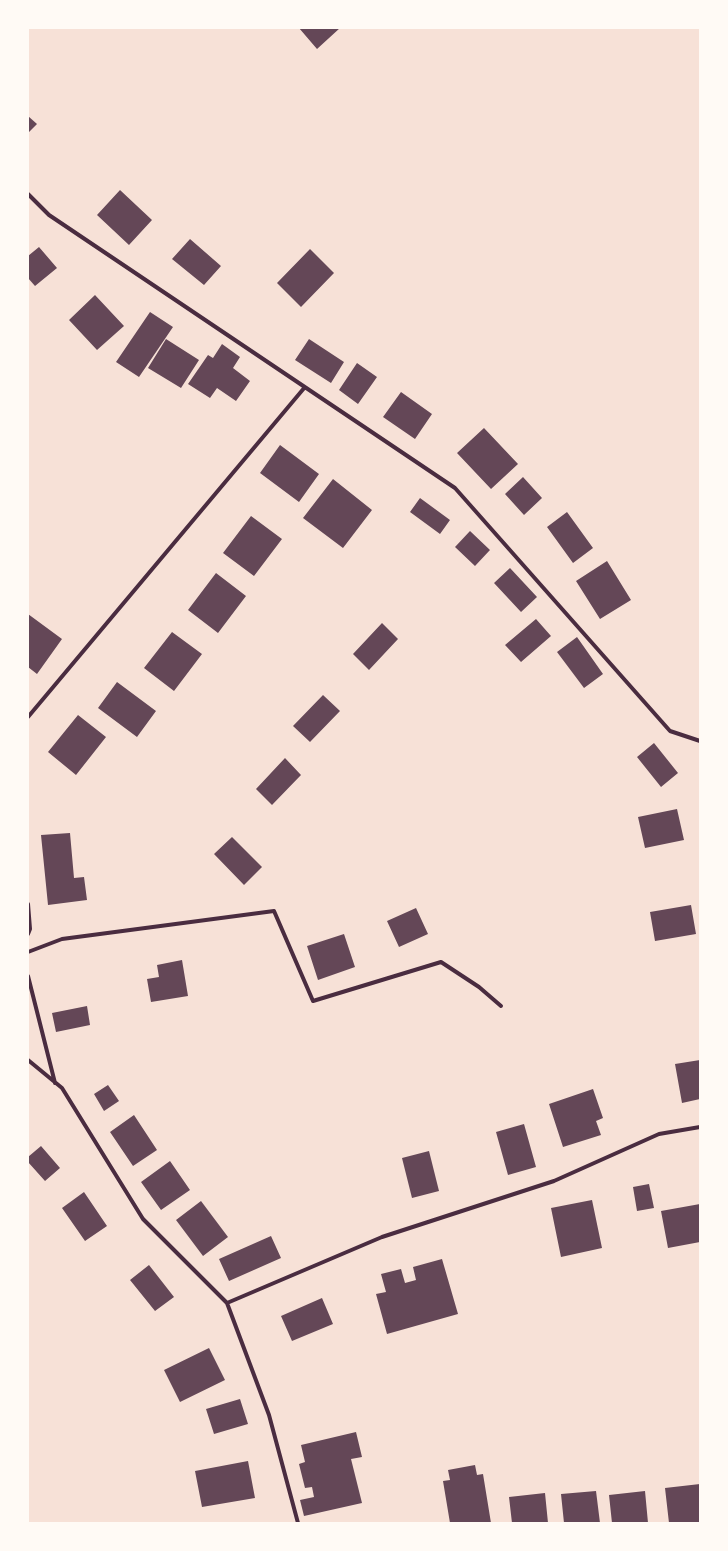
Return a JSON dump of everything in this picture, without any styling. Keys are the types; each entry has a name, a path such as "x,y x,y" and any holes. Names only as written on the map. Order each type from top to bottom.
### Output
{"street":[{"path":"28,194 49,214 455,488 670,732 700,741"},
{"path":"28,718 304,387"},
{"path":"28,904 30,929 28,934"},
{"path":"28,952 62,939 274,911 313,1001 441,962 479,987 501,1006"},
{"path":"28,976 56,1083"},
{"path":"28,1060 62,1088 143,1219 227,1303 269,1415 298,1523"},
{"path":"227,1303 382,1237 554,1181 659,1134 700,1127"}],"building":[{"path":"299,28 340,28 317,49"},
{"path":"28,116 37,124 28,133"},
{"path":"120,190 152,220 129,245 97,215"},
{"path":"190,239 221,266 204,285 172,259"},
{"path":"39,247 57,268 35,286 28,278 28,256"},
{"path":"310,249 334,273 301,307 277,283"},
{"path":"95,295 124,326 97,350 69,320"},
{"path":"150,312 173,327 139,377 116,362"},
{"path":"166,339 199,360 181,388 148,368"},
{"path":"309,339 344,362 331,383 295,360"},
{"path":"222,344 240,357 233,368 250,381 236,401 217,388 210,398 188,384 208,355 213,358"},
{"path":"357,363 377,377 358,404 339,390"},
{"path":"401,392 432,414 415,439 383,417"},
{"path":"484,428 518,464 491,489 457,453"},
{"path":"280,445 319,474 299,502 260,473"},
{"path":"523,477 542,498 524,515 505,494"},
{"path":"333,479 372,510 343,548 303,518"},
{"path":"420,498 450,520 440,534 410,512"},
{"path":"567,512 593,548 573,563 547,527"},
{"path":"251,516 282,539 254,576 223,553"},
{"path":"470,531 490,550 475,566 455,547"},
{"path":"607,561 631,600 600,619 576,581"},
{"path":"510,568 537,597 521,612 494,583"},
{"path":"216,573 246,596 218,633 188,610"},
{"path":"28,614 62,639 37,674 28,667"},
{"path":"536,619 551,636 521,662 505,645"},
{"path":"382,623 398,639 369,670 353,654"},
{"path":"172,632 202,654 174,691 144,668"},
{"path":"577,637 603,674 584,688 557,652"},
{"path":"117,682 156,711 137,737 98,708"},
{"path":"323,695 340,711 310,742 293,726"},
{"path":"78,715 106,737 76,775 48,752"},
{"path":"654,743 678,773 661,787 637,757"},
{"path":"285,758 301,775 272,805 256,789"},
{"path":"677,809 684,840 645,848 638,817"},
{"path":"70,833 74,878 84,877 87,900 48,905 41,835"},
{"path":"232,837 262,867 244,885 214,854"},
{"path":"691,905 696,934 655,941 650,912"},
{"path":"416,908 428,934 399,947 387,921"},
{"path":"344,934 355,967 318,980 307,946"},
{"path":"182,960 188,996 151,1002 147,979 159,977 157,965"},
{"path":"87,1006 90,1025 56,1032 52,1013"},
{"path":"700,1060 700,1099 682,1103 675,1064"},
{"path":"108,1085 119,1101 104,1111 94,1094"},
{"path":"593,1089 603,1118 596,1121 601,1135 563,1147 549,1104"},
{"path":"134,1115 157,1150 133,1166 110,1132"},
{"path":"524,1124 536,1167 508,1175 496,1132"},
{"path":"41,1146 60,1168 45,1181 28,1162 28,1157"},
{"path":"429,1151 439,1191 412,1198 402,1158"},
{"path":"170,1161 190,1190 161,1210 141,1182"},
{"path":"649,1184 654,1208 637,1211 633,1187"},
{"path":"84,1192 107,1226 85,1241 62,1208"},
{"path":"592,1200 602,1248 561,1257 551,1208"},
{"path":"201,1201 228,1237 203,1256 176,1220"},
{"path":"700,1204 700,1242 668,1248 661,1211"},
{"path":"271,1236 281,1258 229,1281 219,1259"},
{"path":"442,1259 458,1314 387,1334 376,1294 386,1292 381,1274 401,1269 405,1283 416,1280 413,1267"},
{"path":"149,1265 174,1297 155,1311 130,1280"},
{"path":"322,1298 333,1324 292,1341 281,1316"},
{"path":"209,1348 225,1380 180,1402 164,1370"},
{"path":"240,1399 248,1424 214,1434 206,1409"},
{"path":"356,1432 362,1457 351,1459 362,1503 304,1516 300,1500 314,1497 312,1487 305,1488 299,1464 305,1462 301,1445"},
{"path":"248,1461 255,1498 202,1507 195,1471"},
{"path":"475,1465 477,1475 483,1474 491,1523 450,1523 443,1481 450,1480 448,1470"},
{"path":"700,1484 700,1523 669,1523 665,1488"},
{"path":"596,1491 600,1523 564,1523 561,1494"},
{"path":"645,1491 648,1523 612,1523 609,1495"},
{"path":"545,1493 548,1523 512,1523 509,1497"}]}
